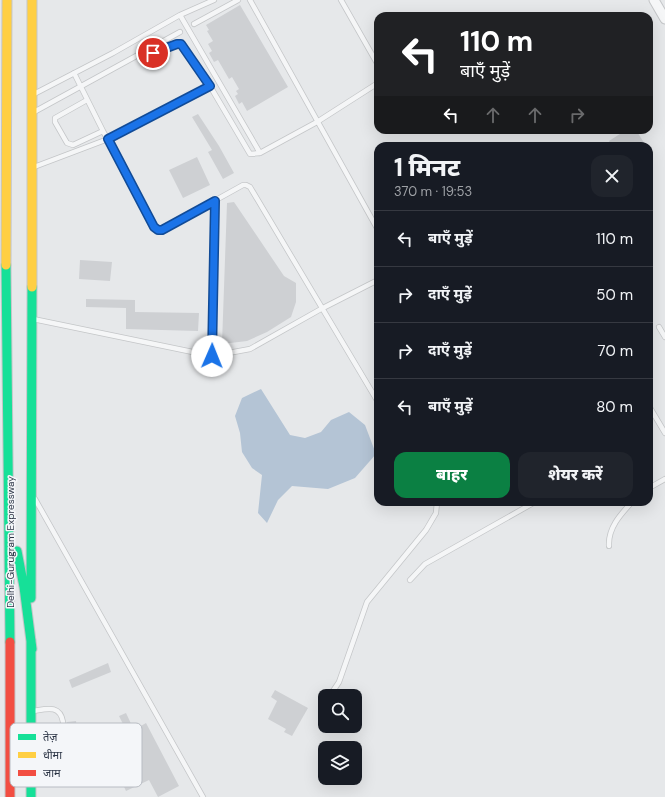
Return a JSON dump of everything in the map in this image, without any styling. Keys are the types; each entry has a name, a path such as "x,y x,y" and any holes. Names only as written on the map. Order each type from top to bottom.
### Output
{"main road":[{"name":"Delhi-Gurugram Expressway","path":"8,0 6,294 10,518 10,797"},
{"path":"32,0 33,168 30,490 32,723"},
{"path":"10,518 24,587 32,649"}],"street":[{"path":"654,0 665,19"}],"lane":[{"path":"33,94 180,15 214,0"},
{"path":"194,24 238,0"},
{"path":"250,0 374,223"},
{"path":"341,0 374,58"},
{"path":"180,15 260,153"},
{"path":"33,112 180,32"},
{"path":"145,51 153,53 177,44 181,44 210,86 250,154 260,153 317,122 374,86"},
{"path":"74,73 154,227 158,230 162,230 243,185 250,187 321,309 374,395"},
{"path":"33,168 108,139 210,86"},
{"path":"87,100 56,117 55,122 67,143 70,145 103,131"},
{"path":"212,356 215,201"},
{"path":"32,318 212,356 250,349 321,309 374,282"},
{"path":"659,327 665,337"},
{"path":"653,413 665,433"},
{"path":"653,486 665,479"},
{"path":"30,490 203,797"},
{"path":"334,689 339,682 367,602 426,530 436,513 437,506"},
{"path":"410,580 425,564 528,506"},
{"path":"609,546 609,533 614,524 629,506"},
{"path":"32,711 49,709 57,710 61,714 63,722"}],"water":[{"path":"261,389 290,435 305,438 321,432 331,420 349,412 365,425 374,449 374,456 355,478 328,489 292,486 278,500 267,523 258,513 262,475 252,468 242,452 240,433 235,416 242,398"}],"building":[{"path":"240,5 288,87 247,111 242,102 239,104 235,96 238,94 236,91 239,89 232,77 229,79 218,60 214,62 209,53 212,51 208,44 213,41 207,31 209,30 206,25"},
{"path":"198,114 219,146 234,173 223,179 208,152 212,150 192,117"},
{"path":"620,134 638,134 644,142 610,142"},
{"path":"197,157 210,185 183,198 169,170"},
{"path":"234,202 284,276 296,283 296,302 291,317 267,332 247,341 222,344 227,203"},
{"path":"80,260 112,262 110,281 79,279"},
{"path":"86,299 135,300 135,312 199,313 198,331 126,329 126,308 86,307"},
{"path":"108,663 111,672 72,688 69,680"},
{"path":"275,690 308,708 292,736 284,732 286,729 268,719 277,701 271,697"},
{"path":"126,713 131,723 122,723 119,716"},
{"path":"76,721 76,723 66,723"},
{"path":"146,723 179,786 158,797 149,780 142,783 142,725"},
{"path":"124,787 134,787 126,791"}],"traffic: fast":[{"path":"6,265 10,642"},
{"path":"31,598 32,287"},
{"path":"17,551 24,587 32,649"},
{"path":"31,640 31,723"},
{"path":"31,787 31,797"}],"traffic: slow":[{"path":"6,265 7,0"},
{"path":"32,0 32,287"}],"traffic: jam":[{"path":"10,642 10,797"}],"route":[{"path":"153,53 178,43 181,44 210,86 108,139 154,227 158,230 162,230 215,201 212,356"}]}
